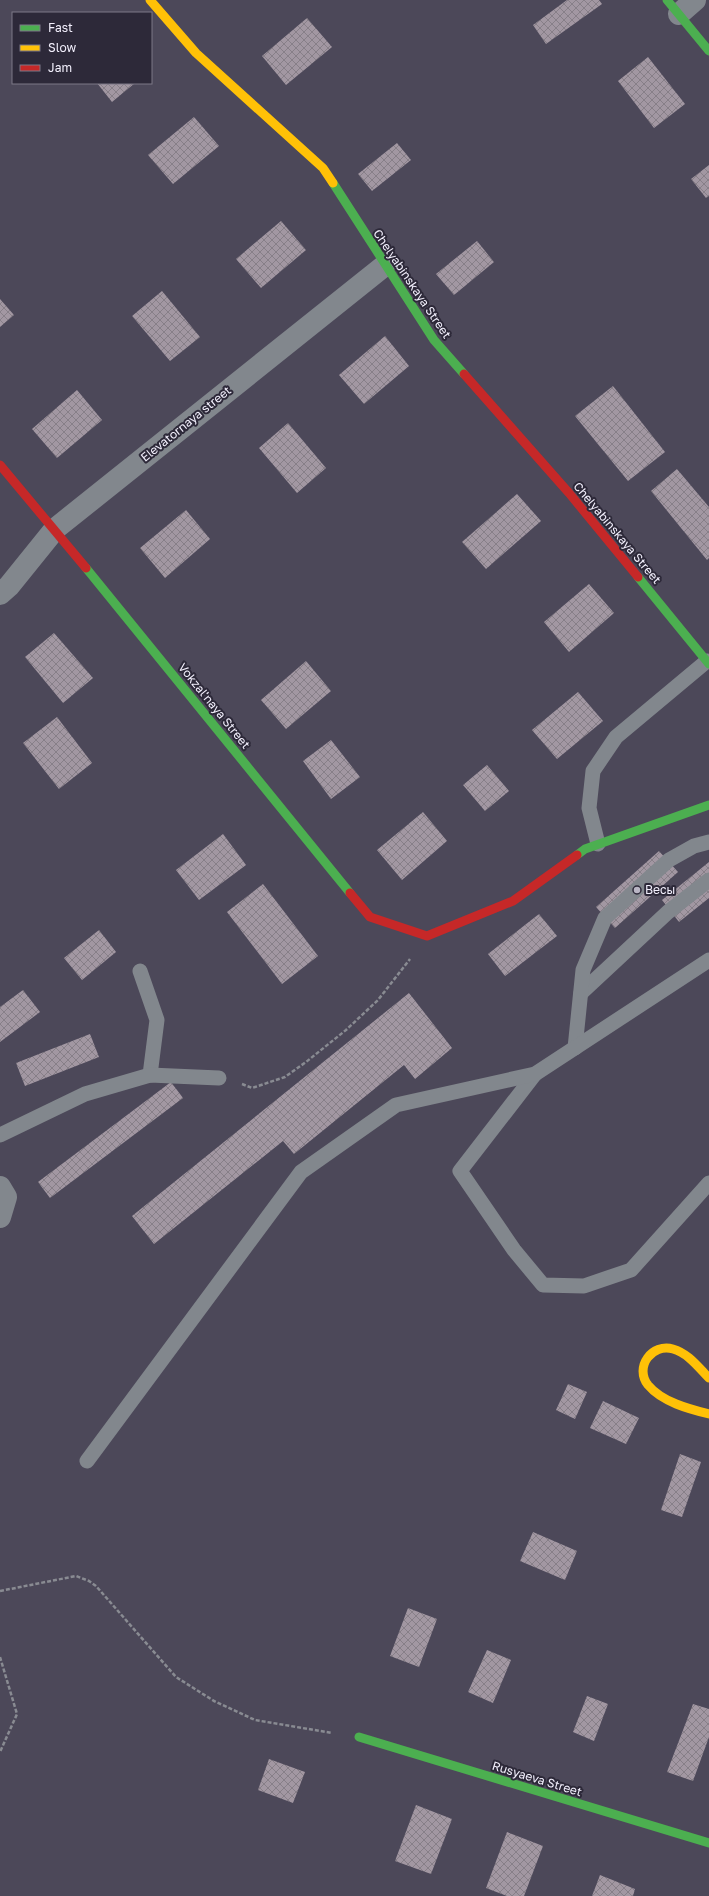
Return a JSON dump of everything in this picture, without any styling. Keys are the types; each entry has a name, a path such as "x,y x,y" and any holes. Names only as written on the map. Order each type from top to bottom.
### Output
{"street":[{"name":"Chelyabinskaya Street","path":"150,0 196,54 323,168 384,266 434,340 568,493 708,662"},
{"path":"680,5 709,51"},
{"name":"Elevatornaya street","path":"0,594 9,586 55,529 384,266"},
{"name":"Vokzal'naya Street","path":"0,465 55,529 370,917 427,936"},
{"path":"427,936 513,901 584,849 709,805"},
{"path":"709,1378 679,1351 667,1348 654,1350 646,1358 642,1368 644,1379 651,1387 677,1405 709,1414"},
{"name":"Rusyaeva Street","path":"359,1737 709,1843"}],"lane":[{"path":"598,844 589,808 593,771 616,737 708,662"},
{"path":"575,1048 583,970 605,918 669,860 694,846 709,842"},
{"path":"580,993 668,912 709,880"},
{"path":"709,960 535,1074 460,1171 514,1250 543,1286 584,1286 631,1270 709,1183"},
{"path":"140,971 158,1020 150,1075"},
{"path":"87,1461 301,1172 396,1105 535,1074"},
{"path":"0,1135 85,1094 150,1075 219,1078"}],"path":[{"path":"219,1078 252,1088 285,1077 346,1030 378,1000 427,936"},
{"path":"0,1591 76,1576 89,1581 96,1586 176,1677 214,1701 255,1720 359,1737"},
{"path":"0,1657 17,1714 0,1752"}],"building":[{"path":"567,0 599,0 602,4 546,44 533,25"},
{"path":"307,18 332,47 286,85 262,56"},
{"path":"648,57 685,104 654,128 618,81"},
{"path":"98,84 134,84 112,102"},
{"path":"194,117 219,146 173,184 148,155"},
{"path":"397,143 411,160 372,191 358,174"},
{"path":"709,165 709,196 706,198 691,179"},
{"path":"281,221 306,250 261,288 236,259"},
{"path":"477,241 494,262 454,295 436,274"},
{"path":"162,291 200,337 170,361 132,316"},
{"path":"0,299 14,315 0,327"},
{"path":"385,336 409,366 364,404 339,375"},
{"path":"613,386 665,452 628,481 575,416"},
{"path":"77,390 102,420 57,458 32,429"},
{"path":"288,423 326,468 297,493 259,448"},
{"path":"677,469 709,507 709,558 707,560 651,491"},
{"path":"517,494 541,521 486,569 462,542"},
{"path":"186,510 210,539 165,578 140,548"},
{"path":"589,584 614,613 569,652 544,622"},
{"path":"54,633 93,678 63,703 25,657"},
{"path":"306,661 331,691 286,729 261,700"},
{"path":"578,692 603,721 557,759 532,730"},
{"path":"57,717 92,763 59,789 23,743"},
{"path":"331,740 360,777 331,799 303,761"},
{"path":"487,765 509,791 485,811 463,785"},
{"path":"423,812 447,841 402,880 377,850"},
{"path":"223,834 246,865 199,900 176,870"},
{"name":"Весы","path":"659,851 678,872 615,928 596,907"},
{"name":"Весы","path":"709,862 709,898 679,922 662,900"},
{"path":"263,884 318,956 282,984 227,912"},
{"path":"539,914 557,936 505,976 488,954"},
{"path":"99,930 116,952 82,980 64,958"},
{"path":"23,990 40,1012 0,1042 0,1007"},
{"path":"409,993 452,1048 415,1079 404,1065 294,1154 283,1141 154,1244 132,1216"},
{"path":"90,1034 99,1057 25,1086 16,1063"},
{"path":"171,1082 183,1098 50,1198 38,1182"},
{"path":"568,1384 587,1392 575,1419 556,1410"},
{"path":"603,1401 639,1418 626,1444 590,1428"},
{"path":"680,1454 701,1462 682,1517 661,1510"},
{"path":"533,1532 577,1551 565,1580 520,1561"},
{"path":"408,1608 437,1619 419,1667 390,1656"},
{"path":"487,1650 511,1660 493,1703 468,1692"},
{"path":"587,1696 608,1704 594,1741 573,1732"},
{"path":"693,1704 709,1709 709,1737 693,1781 667,1772"},
{"path":"269,1759 305,1772 293,1803 258,1790"},
{"path":"416,1805 452,1819 431,1874 395,1861"},
{"path":"507,1832 543,1846 524,1896 507,1896 486,1888"},
{"path":"600,1875 635,1889 633,1896 592,1896"}],"traffic: fast":[{"path":"667,0 709,51"},
{"path":"333,183 434,340 464,374"},
{"path":"86,568 350,893"},
{"path":"638,577 709,664"},
{"path":"577,855 585,849 709,805"},
{"path":"359,1737 709,1843"}],"traffic: slow":[{"path":"150,0 196,53 323,168 333,183"},
{"path":"709,1378 693,1361 684,1354 673,1349 665,1348 652,1353 644,1364 644,1378 654,1391 676,1404 709,1414"}],"traffic: jam":[{"path":"464,374 569,493 638,577"},
{"path":"0,465 86,568"},
{"path":"350,893 370,917 427,936 513,901 577,855"}],"place":[{"name":"Весы","path":"637,890"}]}
